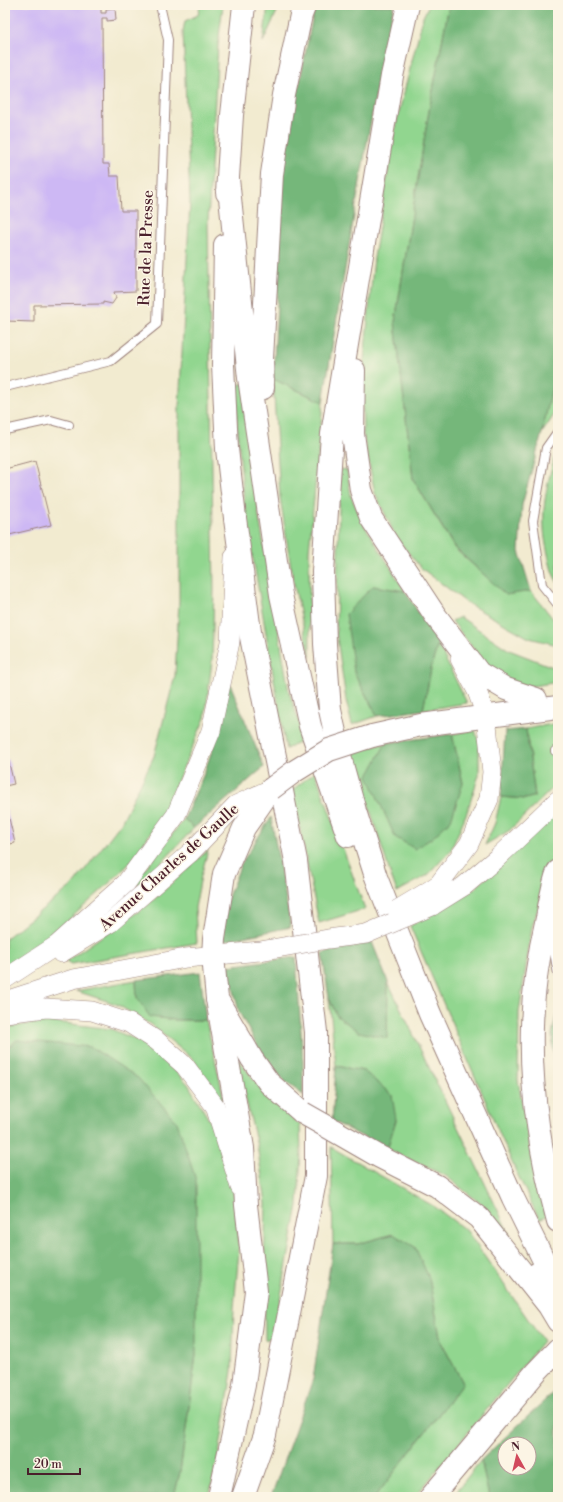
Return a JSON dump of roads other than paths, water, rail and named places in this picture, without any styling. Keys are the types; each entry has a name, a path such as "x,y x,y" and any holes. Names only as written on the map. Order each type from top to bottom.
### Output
{"main road":[{"path":"243,1497 265,1435 316,1176 316,1032 296,861 250,632 227,449 223,365 223,276 232,115 244,5"},
{"path":"270,524 262,359 272,174 284,95 301,15 305,5"},
{"path":"408,5 392,76 332,434 326,504 323,572 325,644 330,710 355,811 376,877 430,1014 513,1198 555,1305"},
{"path":"392,76 416,5"},
{"path":"228,179 248,370 270,524 281,595 310,726 372,906 447,1087 477,1153 555,1305"},
{"path":"356,288 353,434 361,490 371,518 434,614 479,673 506,689 536,699"},
{"path":"516,713 536,699 558,695"},
{"path":"219,1497 244,1385 256,1291 246,1205 242,1148 217,999 213,956 217,909 224,874 244,828 271,789 295,771 329,750 372,736 421,725 558,707"},
{"path":"558,871 540,949 532,1026 534,1090 549,1189 558,1221"},
{"path":"217,999 252,1058 269,1083 303,1113 380,1157 437,1186 479,1218 555,1305"},
{"path":"432,1497 536,1372 558,1349"}],"street":[{"name":"Avenue Charles de Gaulle","path":"5,979 57,945 126,883 176,815 212,731 230,642 235,518"},
{"path":"429,899 470,844 489,799 492,772 486,716 477,691 434,614"},
{"name":"Avenue Charles de Gaulle","path":"5,983 49,961 110,923 191,852 236,804 271,789"},
{"path":"5,1001 74,978 186,958 260,952 328,939 366,934 429,899 464,886 497,858 558,800"},
{"path":"5,1013 46,1008 92,1010 129,1023 157,1041 185,1066 215,1106 246,1205"}],"lane":[{"name":"Rue de la Presse","path":"5,387 111,361 158,324 168,40 160,5"},
{"path":"5,430 51,420 68,425"},
{"path":"558,431 546,448 533,521 542,585 558,605"},
{"path":"547,915 558,974"}]}
